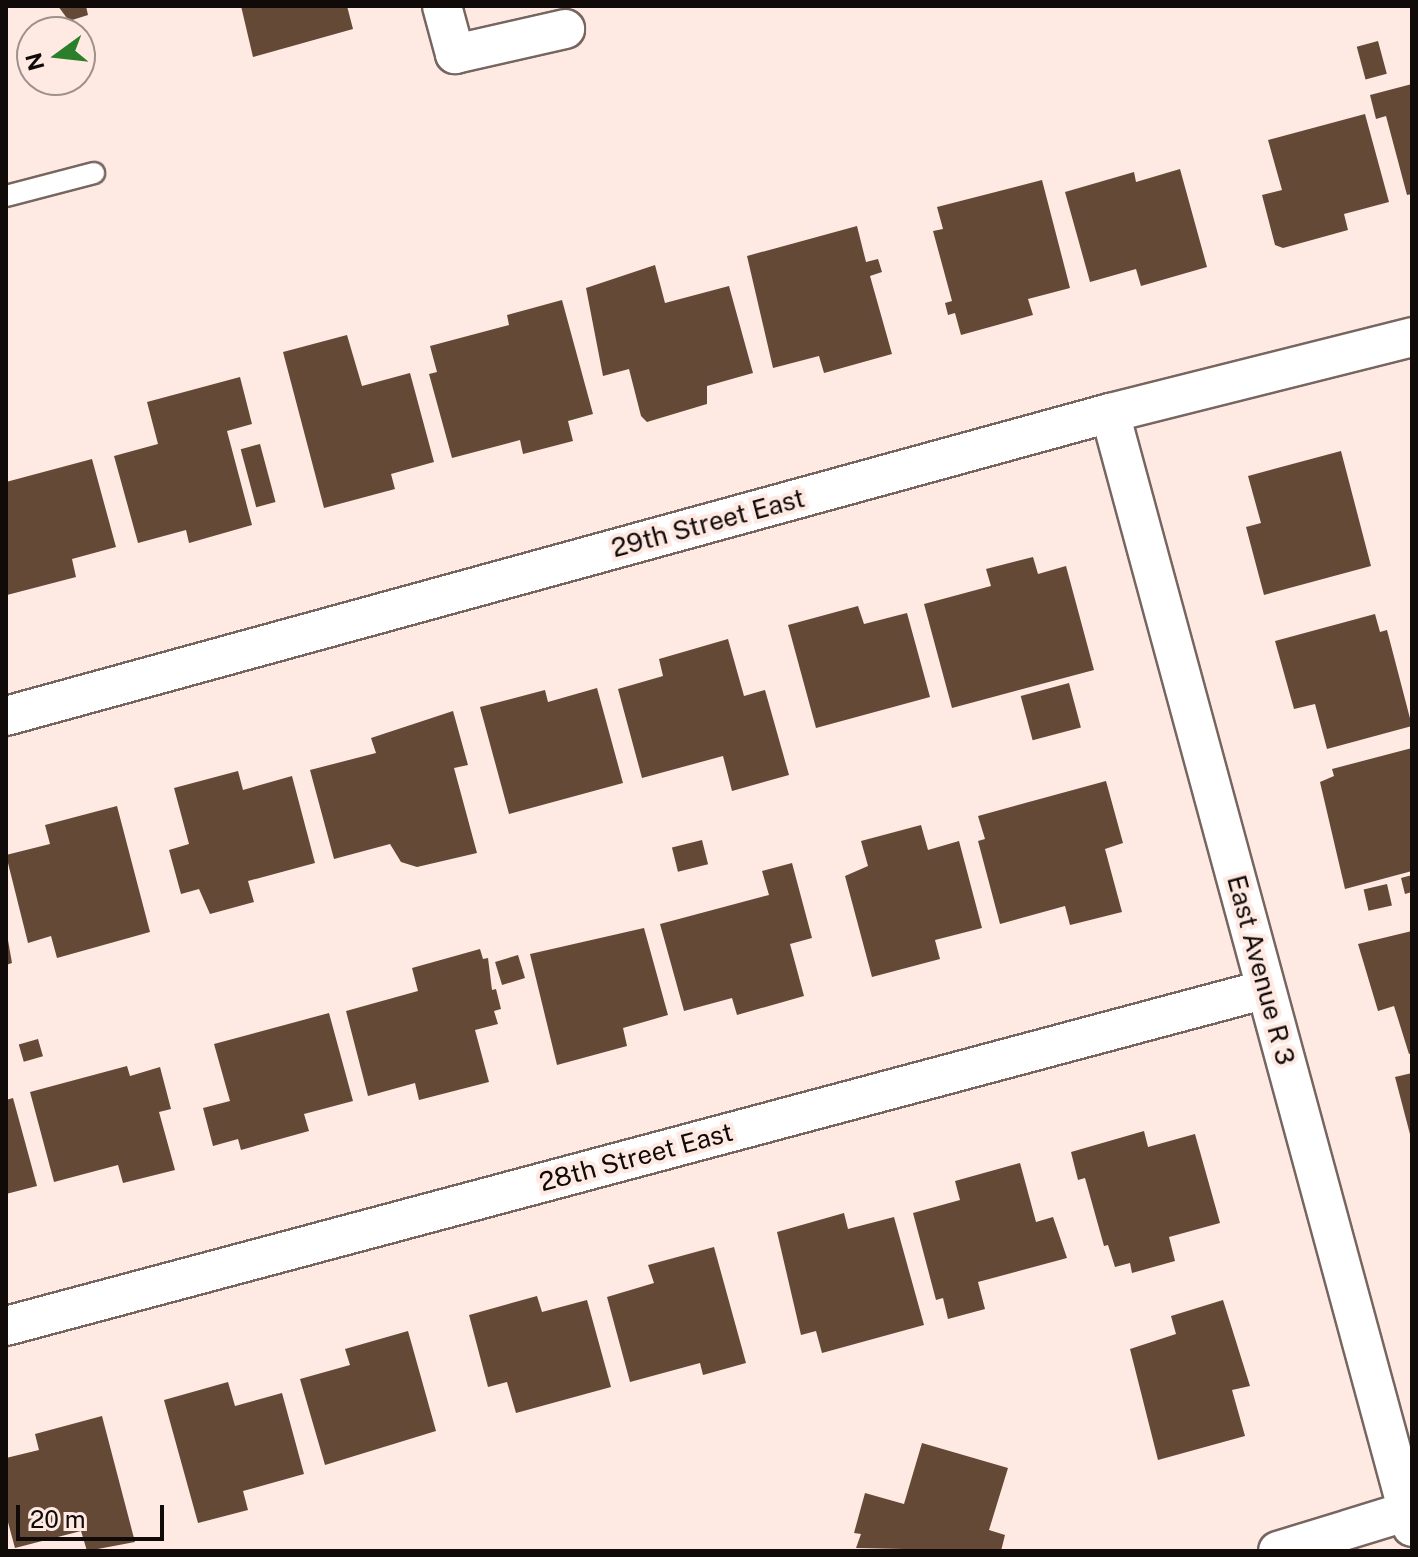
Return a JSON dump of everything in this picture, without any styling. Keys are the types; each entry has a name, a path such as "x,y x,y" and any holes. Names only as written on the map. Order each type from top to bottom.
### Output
{"street":[{"path":"442,6 455,54 565,29"},
{"name":"29th Street East","path":"6,716 1110,413 1412,337"},
{"name":"East Avenue R 3","path":"1110,413 1410,1519"},
{"name":"28th Street East","path":"6,1326 1266,989"},
{"path":"1278,1551 1410,1519"}],"lane":[{"path":"6,196 94,173"}],"building":[{"path":"58,6 86,6 88,15 65,16"},
{"path":"241,6 347,6 353,29 253,57"},
{"path":"1378,41 1387,74 1366,80 1357,47"},
{"path":"1412,84 1412,194 1407,195 1386,116 1376,119 1370,95"},
{"path":"1365,114 1389,202 1344,214 1348,230 1283,248 1275,245 1262,195 1282,190 1268,140"},
{"path":"1180,169 1207,267 1141,286 1136,269 1090,282 1065,192 1134,172 1136,182"},
{"path":"1042,180 1070,288 1028,299 1033,315 961,335 955,313 948,315 945,303 952,301 933,231 943,229 937,207"},
{"path":"857,226 866,262 878,259 882,272 870,276 892,354 824,373 819,356 773,368 747,256"},
{"path":"655,265 665,303 729,286 753,373 707,386 707,404 647,422 641,416 629,369 603,376 586,288"},
{"path":"562,300 593,414 568,421 573,441 523,454 520,440 452,458 429,374 437,372 430,346 509,325 507,315"},
{"path":"347,335 362,386 410,373 434,462 391,474 395,489 324,508 283,352"},
{"path":"240,377 252,424 227,431 252,525 189,543 186,530 138,543 114,456 158,444 147,402"},
{"path":"260,444 276,502 256,507 241,449"},
{"path":"1341,451 1371,566 1264,595 1246,527 1261,523 1248,476"},
{"path":"92,459 116,547 72,559 76,577 7,595 6,482"},
{"path":"1033,557 1038,574 1066,566 1094,670 952,708 924,604 991,586 986,569"},
{"path":"858,606 864,624 907,613 930,697 816,728 788,625"},
{"path":"1375,614 1380,632 1387,630 1412,726 1327,749 1315,704 1294,709 1275,641"},
{"path":"728,639 744,696 765,690 789,775 732,791 723,756 642,778 618,689 663,676 659,659"},
{"path":"1069,683 1081,727 1033,740 1021,696"},
{"path":"597,688 623,783 509,814 480,707 545,690 548,702"},
{"path":"453,711 468,765 454,768 477,853 417,867 401,862 390,844 334,859 310,770 376,753 371,738"},
{"path":"1412,748 1412,871 1345,889 1320,782 1334,776 1332,769"},
{"path":"238,771 243,790 292,776 315,863 248,881 254,902 210,914 199,889 181,894 169,850 189,844 174,788"},
{"path":"1106,781 1123,843 1105,849 1122,912 1070,925 1065,906 1000,924 978,841 985,839 978,816"},
{"path":"117,806 150,932 57,958 51,936 28,943 6,855 50,844 45,825"},
{"path":"921,825 928,850 959,841 982,928 935,940 940,959 872,977 845,876 868,866 861,841"},
{"path":"702,840 708,864 678,872 672,847"},
{"path":"792,863 812,938 790,944 804,996 737,1015 732,998 684,1011 660,924 769,895 762,871"},
{"path":"1412,875 1412,892 1405,894 1401,878"},
{"path":"1387,884 1392,905 1369,911 1364,889"},
{"path":"644,928 668,1015 623,1028 627,1046 557,1065 530,954"},
{"path":"6,929 12,963 6,965"},
{"path":"1412,931 1412,1053 1409,1054 1394,1006 1378,1011 1358,944"},
{"path":"480,949 483,959 488,958 492,990 496,989 501,1009 494,1011 498,1024 475,1030 489,1082 419,1100 415,1083 368,1096 346,1011 418,991 412,968"},
{"path":"518,955 525,978 502,985 495,962"},
{"path":"329,1013 353,1101 304,1114 309,1131 241,1150 238,1139 213,1146 203,1108 230,1101 214,1044"},
{"path":"38,1039 43,1056 24,1062 19,1045"},
{"path":"127,1066 130,1076 160,1067 171,1109 159,1112 175,1170 123,1183 118,1165 54,1182 30,1092"},
{"path":"1412,1073 1412,1138 1411,1138 1395,1077"},
{"path":"13,1098 37,1186 6,1194 6,1100"},
{"path":"1144,1131 1148,1147 1195,1134 1220,1223 1169,1237 1175,1261 1132,1273 1130,1263 1115,1267 1108,1245 1104,1246 1085,1178 1078,1180 1071,1152"},
{"path":"1020,1163 1036,1222 1053,1217 1067,1258 978,1282 985,1309 948,1319 943,1298 936,1300 913,1213 960,1200 955,1181"},
{"path":"844,1213 848,1229 894,1217 924,1325 822,1353 816,1331 801,1335 777,1232"},
{"path":"714,1247 746,1363 703,1375 700,1363 630,1382 607,1297 654,1283 648,1265"},
{"path":"537,1296 542,1312 587,1300 611,1387 516,1413 507,1382 488,1387 469,1315"},
{"path":"1223,1300 1250,1386 1232,1390 1245,1436 1158,1460 1130,1349 1176,1334 1171,1316"},
{"path":"408,1331 436,1431 325,1465 300,1379 350,1365 345,1349"},
{"path":"228,1382 235,1406 282,1393 304,1474 243,1491 248,1510 198,1523 164,1400"},
{"path":"102,1416 135,1542 87,1551 81,1531 15,1548 6,1515 6,1458 39,1450 35,1434"},
{"path":"922,1443 1008,1468 989,1530 1005,1535 1001,1551 856,1548 861,1534 854,1533 865,1493 904,1504"}]}
